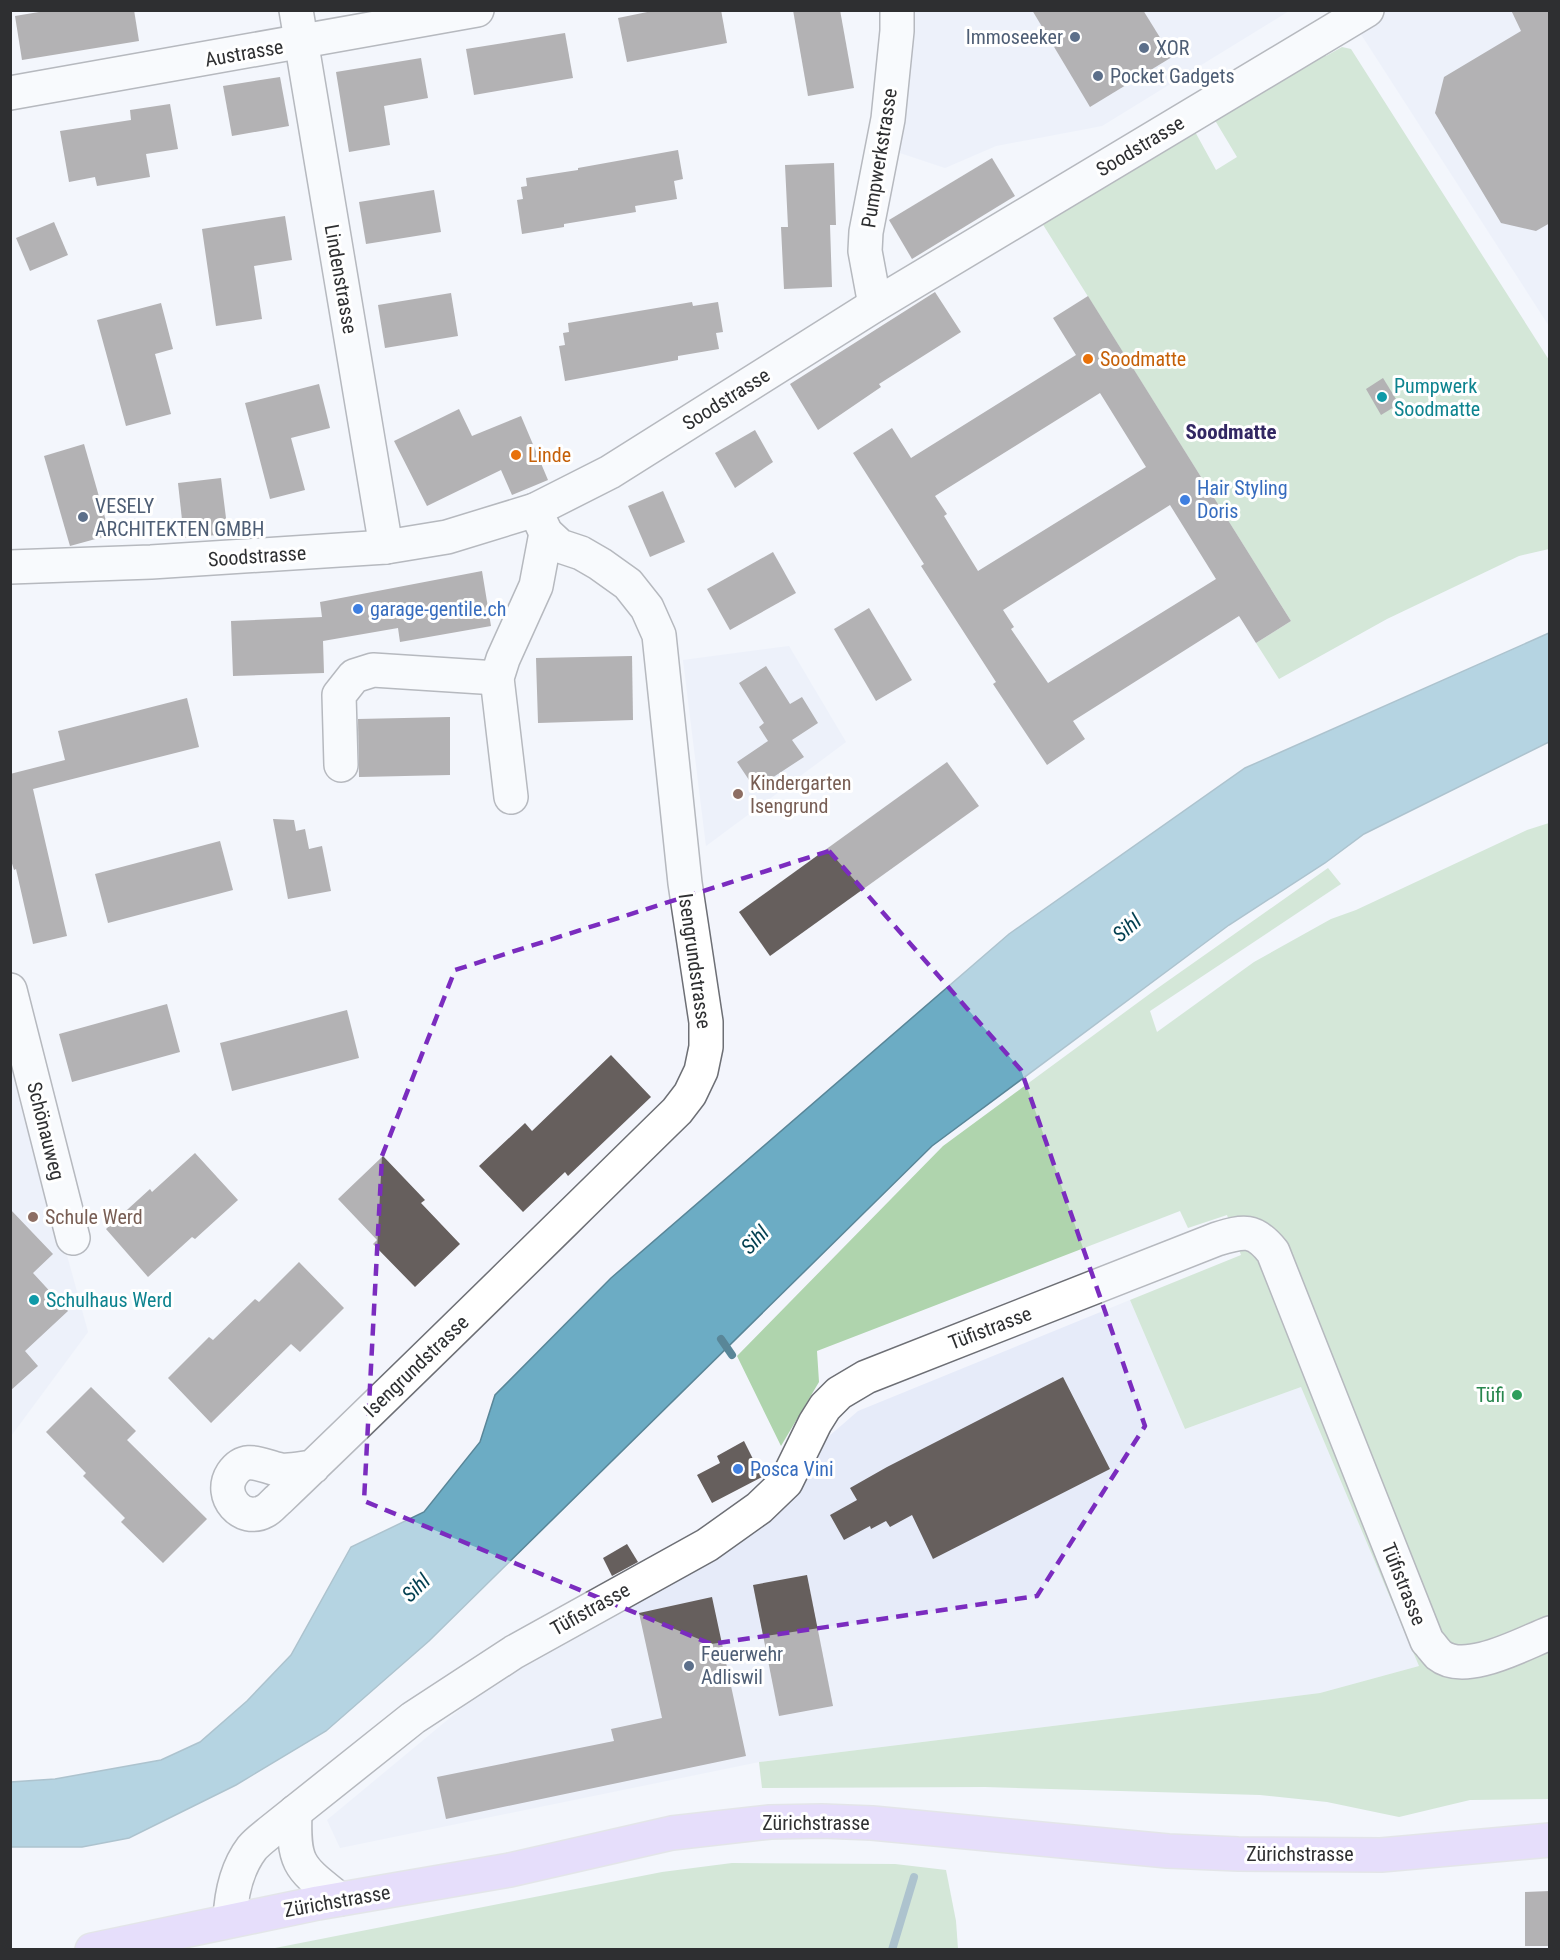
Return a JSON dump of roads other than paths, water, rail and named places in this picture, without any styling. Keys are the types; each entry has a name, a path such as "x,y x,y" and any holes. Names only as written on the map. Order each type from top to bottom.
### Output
{"main road":[{"name":"Zürichstrasse","path":"92,1950 339,1899 510,1870 672,1833 770,1822 872,1822 1168,1851 1262,1855 1382,1855 1550,1840"}],"street":[{"name":"Lindenstrasse","path":"296,10 386,547"},
{"name":"Austrasse","path":"10,93 477,10"},
{"name":"Pumpwerkstrasse","path":"875,305 865,251 866,232 888,119 897,32 897,10"},
{"name":"Soodstrasse","path":"10,567 151,562 386,547 541,521 610,472 875,305 1367,10"},
{"path":"511,796 497,678 503,659 536,586 541,521"},
{"name":"Isengrundstrasse","path":"313,1467 677,1111 690,1094 700,1071 706,1047 706,1022 685,883 659,635 647,608 628,584 600,564 560,546 541,521"},
{"path":"341,765 339,695 354,676 373,670 497,678"},
{"name":"Schönauweg","path":"10,990 73,1238"},
{"name":"Tüfistrasse","path":"230,1920 231,1896 234,1886 252,1848 413,1718 514,1652 707,1545 759,1508 786,1482 815,1423 825,1407 839,1393 866,1377 1217,1239 1243,1231 1255,1234 1264,1240 1273,1252 1427,1641 1441,1656 1459,1662 1477,1662 1550,1633"},
{"path":"295,1812 297,1855 301,1865 311,1877 339,1899"}],"water":[{"name":"Sihl","path":"1549,633 1549,742 1364,834 1325,863 1229,925 932,1146 429,1641 326,1731 236,1785 129,1838 82,1847 11,1847 11,1782 55,1779 161,1760 200,1742 247,1701 291,1655 351,1547 424,1512 480,1442 495,1395 611,1278 1009,934 1245,768"}],"waterway":[{"path":"721,1339 732,1355"},
{"path":"892,1950 914,1877"}],"place":[{"name":"Immoseeker","path":"1075,37"},
{"name":"XOR","path":"1144,48"},
{"name":"Pocket Gadgets","path":"1098,76"},
{"name":"Soodmatte","path":"1088,359"},
{"name":"Pumpwerk Soodmatte","path":"1382,397"},
{"name":"Linde","path":"516,455"},
{"name":"Hair Styling Doris","path":"1185,500"},
{"name":"VESELY ARCHITEKTEN GMBH","path":"83,517"},
{"name":"garage-gentile.ch","path":"358,609"},
{"name":"Kindergarten Isengrund","path":"738,794"},
{"name":"Schule Werd","path":"33,1217"},
{"name":"Schulhaus Werd","path":"34,1300"},
{"name":"Tüfi","path":"1517,1395"},
{"name":"Posca Vini","path":"738,1469"},
{"name":"Feuerwehr Adliswil","path":"689,1666"}],"district":[{"name":"Soodmatte","path":"1231,432"}]}
